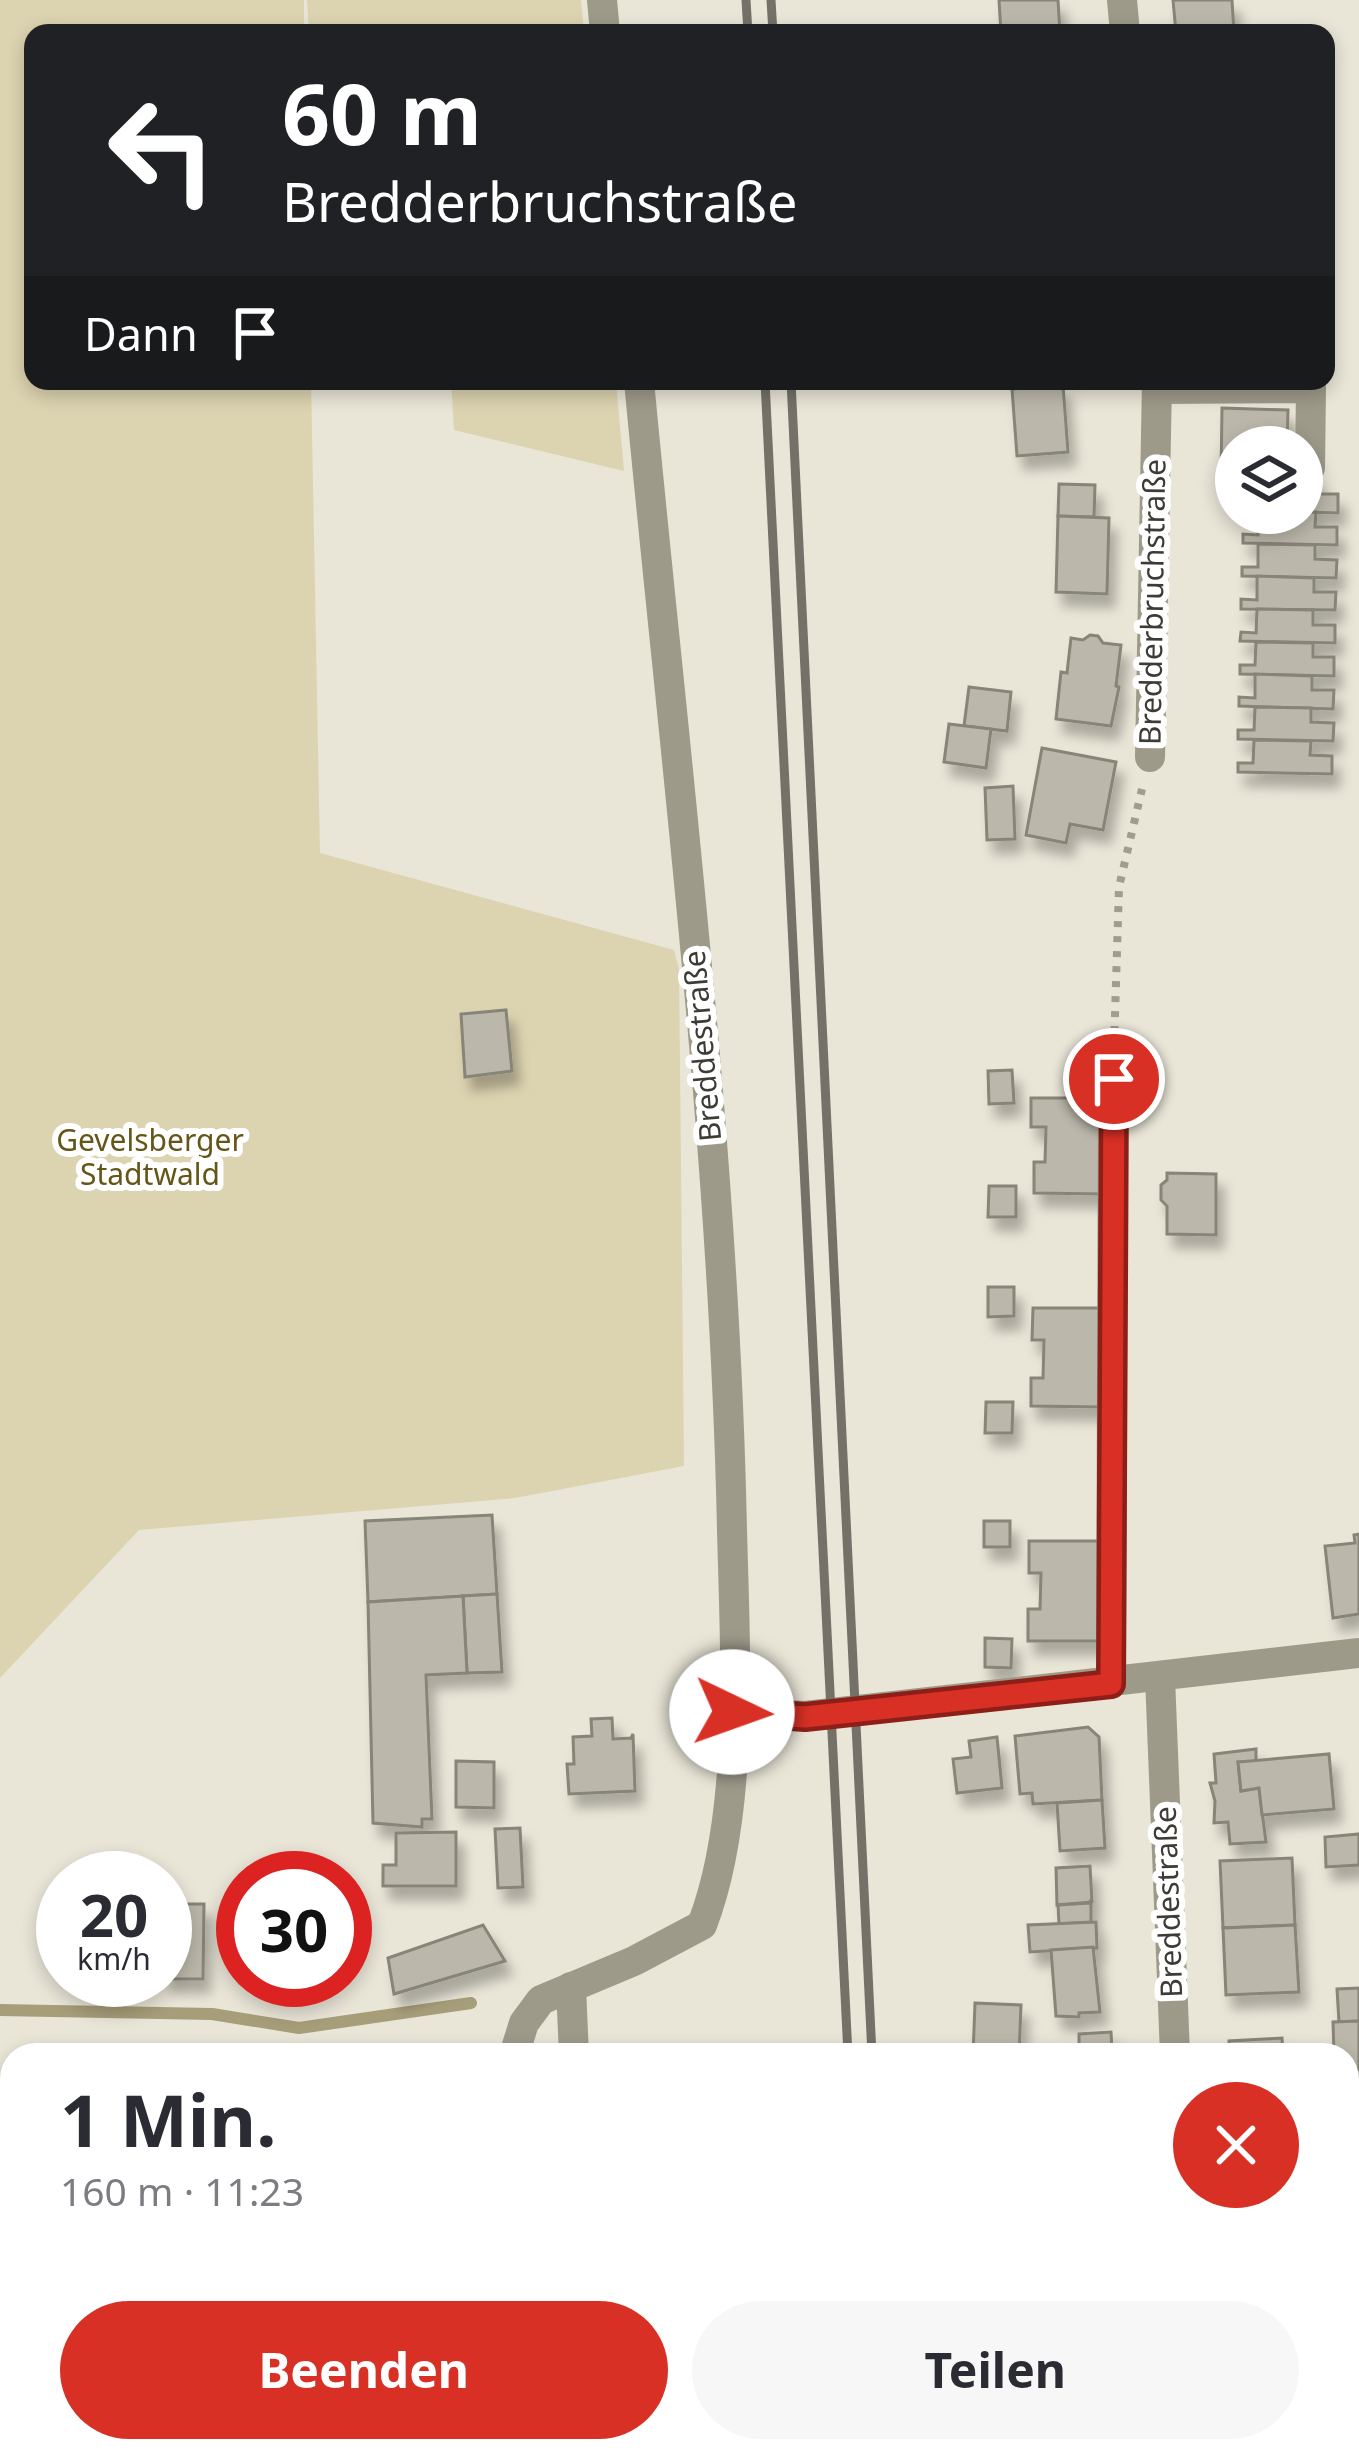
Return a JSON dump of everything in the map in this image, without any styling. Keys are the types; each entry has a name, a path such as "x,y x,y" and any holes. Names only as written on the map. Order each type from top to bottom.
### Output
{"street":[{"name":"Breddestraße","path":"518,2043 524,2023 541,2000 702,1925 718,1884 734,1753 730,1394 706,1062 640,390"},
{"name":"Bredderbruchstraße","path":"1150,757 1157,390"},
{"path":"1311,390 1311,426"},
{"path":"1111,1684 1114,1079"},
{"path":"732,1712 805,1717 1359,1653"},
{"name":"Breddestraße","path":"1160,1677 1174,2043"},
{"path":"571,1987 573,2043"}],"path":[{"name":"Bredderbruchstraße","path":"1114,1079 1120,886 1150,757"}],"green space":[{"name":"Gevelsberger Stadtwald","path":"0,0 304,0 304,24 24,24 24,390 311,390 320,853 674,950 679,969 684,1466 515,1498 139,1530 0,1678"},
{"path":"307,0 581,0 583,24 308,24"},
{"path":"452,390 617,390 624,471 454,430"}],"building":[{"path":"999,0 1058,0 1059,24 1000,24"},
{"path":"1173,0 1232,0 1233,24 1175,24"},
{"path":"1012,390 1063,390 1068,452 1017,456"},
{"path":"1222,408 1288,410 1288,426 1222,426"},
{"path":"1059,484 1095,485 1094,517 1058,516"},
{"path":"1323,494 1338,494 1338,513 1323,513"},
{"path":"1058,516 1109,518 1107,594 1056,592"},
{"path":"1323,527 1337,527 1337,545 1243,543 1243,534 1323,534"},
{"path":"1258,544 1315,545 1315,559 1337,560 1336,578 1242,576 1242,567 1258,567"},
{"path":"1257,576 1314,578 1314,592 1336,592 1335,610 1241,609 1241,599 1257,600"},
{"path":"1257,609 1313,610 1313,625 1335,625 1335,643 1240,641 1241,632 1256,633"},
{"path":"1090,635 1103,643 1121,645 1111,726 1056,719 1061,672 1067,673 1071,638 1083,640"},
{"path":"1256,642 1313,643 1313,657 1334,657 1334,676 1240,674 1240,665 1255,665"},
{"path":"1255,674 1312,676 1312,690 1334,690 1333,709 1239,706 1239,697 1255,698"},
{"path":"969,687 1011,692 1007,731 964,726"},
{"path":"1255,707 1311,708 1311,722 1334,723 1333,741 1238,739 1238,730 1254,730"},
{"path":"949,724 991,729 986,768 944,762"},
{"path":"1254,740 1311,741 1310,755 1332,756 1332,774 1238,772 1238,763 1253,763"},
{"path":"1042,748 1116,762 1103,830 1070,824 1066,843 1026,835"},
{"path":"1013,786 1015,839 987,840 985,788"},
{"path":"506,1010 512,1071 465,1077 461,1014"},
{"path":"1012,1070 1014,1103 989,1104 988,1071"},
{"path":"1031,1098 1104,1098 1103,1194 1034,1193 1034,1162 1045,1162 1046,1127 1031,1127"},
{"path":"1167,1173 1216,1174 1216,1235 1167,1234 1161,1185"},
{"path":"989,1186 1016,1186 1016,1217 988,1217"},
{"path":"988,1287 1014,1287 1014,1316 988,1317"},
{"path":"1033,1308 1102,1308 1102,1407 1031,1406 1031,1378 1043,1378 1044,1340 1032,1340"},
{"path":"986,1402 1013,1402 1012,1433 985,1433"},
{"path":"492,1515 497,1594 368,1602 365,1521"},
{"path":"984,1521 1010,1521 1010,1547 984,1547"},
{"path":"1359,1534 1359,1614 1333,1618 1325,1546 1355,1543 1354,1535"},
{"path":"1029,1541 1101,1541 1100,1641 1028,1641 1028,1609 1040,1609 1041,1573 1029,1573"},
{"path":"497,1594 502,1672 467,1673 463,1596"},
{"path":"463,1596 467,1673 426,1675 432,1819 422,1819 422,1827 373,1823 368,1602"},
{"path":"985,1638 1012,1639 1011,1668 985,1667"},
{"path":"612,1718 613,1739 633,1734 635,1791 569,1794 567,1764 574,1764 573,1737 592,1736 591,1719"},
{"path":"1088,1727 1099,1737 1102,1800 1033,1804 1032,1793 1020,1794 1015,1736"},
{"path":"997,1737 1002,1788 957,1793 953,1759 971,1757 969,1741"},
{"path":"1256,1749 1256,1762 1238,1762 1241,1791 1259,1788 1266,1842 1230,1844 1228,1822 1214,1823 1210,1783 1216,1783 1214,1754"},
{"path":"1329,1754 1334,1809 1262,1815 1259,1788 1241,1791 1238,1762"},
{"path":"456,1761 494,1762 494,1808 456,1807"},
{"path":"1102,1800 1105,1848 1060,1851 1057,1803"},
{"path":"520,1828 523,1887 498,1888 495,1829"},
{"path":"456,1832 456,1886 383,1886 383,1865 396,1865 396,1833"},
{"path":"1359,1834 1359,1865 1326,1867 1325,1837"},
{"path":"1292,1858 1295,1925 1223,1928 1220,1861"},
{"path":"1090,1866 1092,1902 1057,1905 1056,1868"},
{"path":"1091,1900 1091,1922 1059,1924 1058,1905"},
{"path":"192,1904 204,1904 203,1979 192,1979"},
{"path":"1096,1922 1097,1948 1030,1952 1028,1925"},
{"path":"483,1925 505,1961 394,1994 388,1958"},
{"path":"1295,1925 1299,1992 1226,1995 1223,1928"},
{"path":"1093,1947 1100,2012 1056,2016 1051,1950"},
{"path":"1359,1988 1359,2021 1339,2022 1337,1989"},
{"path":"975,2003 1021,2005 1019,2043 973,2043"},
{"path":"1359,2021 1359,2043 1334,2043 1333,2022"},
{"path":"1111,2032 1112,2043 1079,2043 1079,2034"},
{"path":"1282,2038 1282,2043 1229,2043"}],"waterway":[{"path":"0,2010 212,2014 299,2028 471,2003"}],"railway":[{"path":"746,0 747,24"},
{"path":"771,0 772,24"},
{"path":"765,390 847,2043"},
{"path":"791,390 871,2043"}],"route":[{"path":"732,1712 805,1717 1111,1684 1114,1079"}]}
